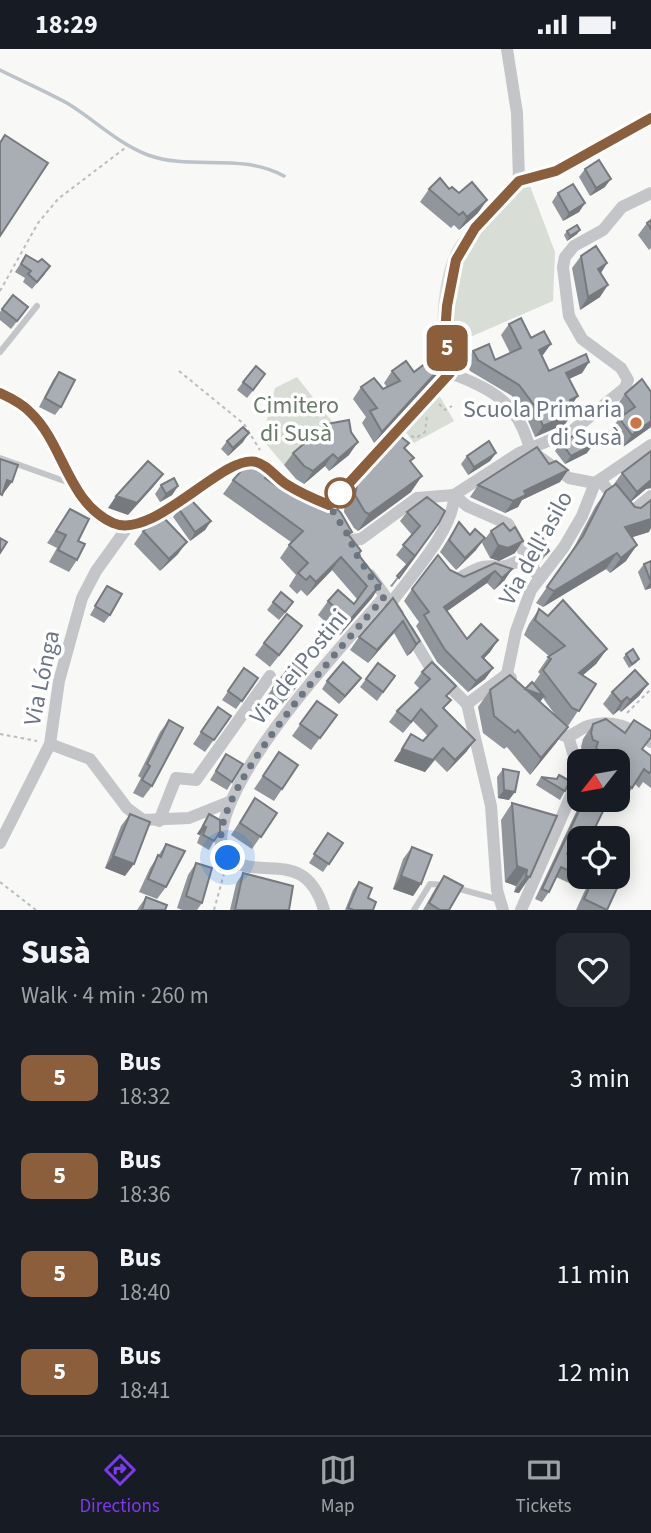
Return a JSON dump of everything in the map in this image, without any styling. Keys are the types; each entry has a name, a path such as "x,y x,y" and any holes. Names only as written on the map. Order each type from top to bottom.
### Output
{"street":[{"path":"507,49 517,113 519,181"},
{"path":"329,505 450,373 445,333 456,260 475,228 519,181 556,171 651,118"},
{"path":"354,549 361,540 417,498 454,495 530,449 572,432 625,388 628,380 621,368 582,339 569,316 563,267 565,257 574,246 603,230 622,207 651,193"},
{"path":"450,373 480,384 505,401 514,412 530,449 569,478 597,482 628,515 651,496"},
{"path":"0,393 31,413 52,441 82,499 115,524 130,525 180,503 237,464 255,461 283,482 329,505 430,667 467,704 491,806 501,905"},
{"path":"597,482 650,448"},
{"name":"Via dell'asilo","path":"507,674 523,608 535,573 565,547 583,516 597,482"},
{"path":"454,495 467,506 508,524 535,573"},
{"name":"Via dei Postini","path":"228,858 222,853 219,841 229,802 259,749 387,600 436,560 454,508 454,495"},
{"name":"Via Lónga","path":"0,843 50,744 59,681 82,599 96,571 130,525"},
{"path":"436,560 456,580 487,566 500,569 516,562 535,573"},
{"path":"467,704 507,674 525,688"},
{"name":"Via dei Postini","path":"159,821 176,778 196,780 270,677"},
{"path":"521,910 576,784 577,766 568,736 551,726 542,710"},
{"path":"568,736 599,723 616,724 634,729 651,742"},
{"path":"50,744 90,759 127,809 143,820 189,818 229,802"},
{"path":"228,858 247,865 272,866 299,873 314,885 324,910"}],"lane":[{"path":"0,352 37,306"},
{"path":"0,458 75,485"},
{"path":"414,910 433,882 501,905"}],"path":[{"path":"0,291 38,223 58,199 125,148"},
{"path":"179,370 244,424 259,446 263,465"},
{"path":"444,402 448,408"},
{"path":"434,404 439,404 445,410 452,406"},
{"path":"408,433 416,438 425,432 429,408"},
{"path":"616,724 651,689"},
{"path":"0,734 50,744"},
{"path":"214,910 228,858"},
{"path":"0,882 36,910"}],"green space":[{"path":"527,178 555,252 553,301 440,350 438,309 442,277 452,250 474,223"},
{"name":"Cimitero di Susà","path":"297,377 334,424 284,465 262,439 275,388"},
{"path":"439,395 454,421 414,443 404,430"}],"building":[{"path":"5,135 48,163 0,236 0,143"},
{"path":"599,160 611,179 596,188 585,169"},
{"path":"440,178 449,189 452,187 459,193 472,182 487,200 467,217 463,212 459,215 429,189"},
{"path":"573,184 585,203 569,213 558,193"},
{"path":"577,225 580,230 570,236 567,231"},
{"path":"596,246 607,263 598,269 608,285 588,297 581,256"},
{"path":"26,255 38,262 42,259 50,266 37,282 28,274 31,271 21,264"},
{"path":"13,295 28,307 17,321 2,309"},
{"path":"521,318 531,338 544,331 551,344 539,350 549,371 586,354 589,362 566,373 578,396 570,400 573,413 543,426 534,405 519,385 478,360 473,351 489,344 495,360 521,348 509,324"},
{"path":"440,348 448,351 449,358 382,432 370,411 377,408 361,387 374,378 383,389 400,381 392,371 406,361 414,372 426,363 431,371"},
{"path":"256,366 265,374 253,390 243,382"},
{"path":"59,372 75,380 61,407 45,398"},
{"path":"642,379 651,392 651,421 632,435 619,418 635,407 625,394"},
{"path":"349,420 351,432 358,442 338,459 333,454 313,471 304,466 293,453 327,424"},
{"path":"243,427 249,433 233,448 227,441"},
{"path":"585,430 593,445 571,456 561,442"},
{"path":"400,436 409,443 404,448 414,458 410,461 422,476 369,514 355,495 357,484"},
{"path":"489,441 496,453 474,467 467,456"},
{"path":"537,447 549,464 556,461 568,470 524,491 526,495 513,501 478,485"},
{"path":"651,451 651,480 637,492 622,473"},
{"path":"0,459 18,465 12,482 7,480 2,495 0,494"},
{"path":"255,459 270,472 265,478 289,494 291,491 302,499 311,490 325,497 341,513 352,532 348,534 361,551 358,554 381,584 349,621 328,601 338,590 354,604 367,586 341,557 316,582 310,576 306,580 298,573 308,563 289,545 303,531 233,480"},
{"path":"148,461 163,474 137,503 116,496"},
{"path":"174,478 178,486 166,494 161,485"},
{"path":"616,484 635,507 641,508 651,500 651,519 625,527 637,545 621,558 617,553 554,591 547,587 583,536 606,491"},
{"path":"427,497 445,511 415,556 403,545 420,526 407,512"},
{"path":"192,501 211,521 195,532 179,509"},
{"path":"70,509 89,519 78,541 85,544 77,560 58,550 66,535 56,531"},
{"path":"162,516 187,542 169,559 143,531"},
{"path":"459,522 470,535 475,529 485,538 465,558 449,540"},
{"path":"503,523 510,531 515,527 523,541 508,548 498,545 491,531"},
{"path":"542,537 549,551 546,554 537,539"},
{"path":"0,538 7,542 0,553"},
{"path":"438,555 450,570 464,577 495,563 512,569 502,578 495,571 444,607 467,639 481,624 498,640 482,657 493,668 476,681 445,650 424,615 429,612 412,589"},
{"path":"415,556 399,578 397,576"},
{"path":"651,561 651,582 644,564"},
{"path":"107,586 122,594 110,615 95,606"},
{"path":"281,592 293,602 285,612 273,602"},
{"path":"393,598 420,641 416,644 403,621 377,650 359,637"},
{"path":"563,600 607,649 579,673 596,684 579,711 572,708 543,670 551,659 548,657 565,646 535,620 539,609 548,616"},
{"path":"287,614 302,626 279,655 264,643"},
{"path":"633,649 639,659 632,664 626,654"},
{"path":"294,662 306,673 286,699 273,688"},
{"path":"343,662 361,678 345,696 327,681"},
{"path":"432,662 456,686 446,696 451,700 443,708 475,740 455,760 443,748 433,760 402,749 411,734 423,741 437,726 421,709 411,722 397,711 430,679 422,672"},
{"path":"378,663 395,676 383,692 366,679"},
{"path":"244,668 258,678 242,701 228,691"},
{"path":"635,670 648,684 630,700 627,697 621,702 612,692"},
{"path":"510,675 568,727 541,758 518,730 515,733 494,716 490,690"},
{"path":"532,682 544,696 525,689"},
{"path":"317,701 337,715 320,738 300,724"},
{"path":"218,707 231,716 214,740 201,732"},
{"path":"606,719 625,733 634,720 651,731 651,737 642,749 651,756 651,771 649,773 644,769 632,788 630,749 597,749 598,742 593,740 591,733 593,724"},
{"path":"169,720 183,728 152,786 142,780"},
{"path":"279,752 298,765 282,789 263,776"},
{"path":"226,754 243,764 232,782 216,771"},
{"path":"503,769 519,772 515,792 504,790"},
{"path":"559,775 567,779 565,791 541,777 557,779"},
{"path":"255,798 277,813 261,837 240,823"},
{"path":"512,803 557,816 530,877 526,876 527,870 517,866"},
{"path":"578,812 603,812 596,826 572,826"},
{"path":"130,814 150,822 134,864 113,856"},
{"path":"209,814 220,820 220,832 214,841 203,835 206,827 203,826"},
{"path":"328,833 343,843 329,864 314,854"},
{"path":"567,836 567,870 561,867 549,892 542,889"},
{"path":"166,844 185,851 166,887 148,879"},
{"path":"412,847 432,855 421,884 401,876"},
{"path":"196,863 212,868 202,903 186,896"},
{"path":"243,873 293,886 289,910 235,910"},
{"path":"444,876 463,886 449,910 440,910 429,903"},
{"path":"359,882 372,888 368,898 376,902 373,910 348,908"},
{"path":"589,889 617,889 607,910 584,899"},
{"path":"146,897 167,905 165,910 142,910"}],"waterway":[{"path":"0,70 67,103 116,138 148,155 181,162 250,165 284,176"}],"bus line":[{"name":"5","path":"0,393 31,413 52,441 82,499 115,524 130,525 162,512 180,503 237,464 247,461 263,465 283,482 329,505 400,432 450,373 445,333 447,306 456,260 475,228 519,181 556,171 651,118"}],"place":[{"name":"Scuola Primaria di Susà","path":"636,423"}],"route":[{"path":"228,858 222,853 219,841 229,802 259,749 384,597 329,505 340,493"}]}
